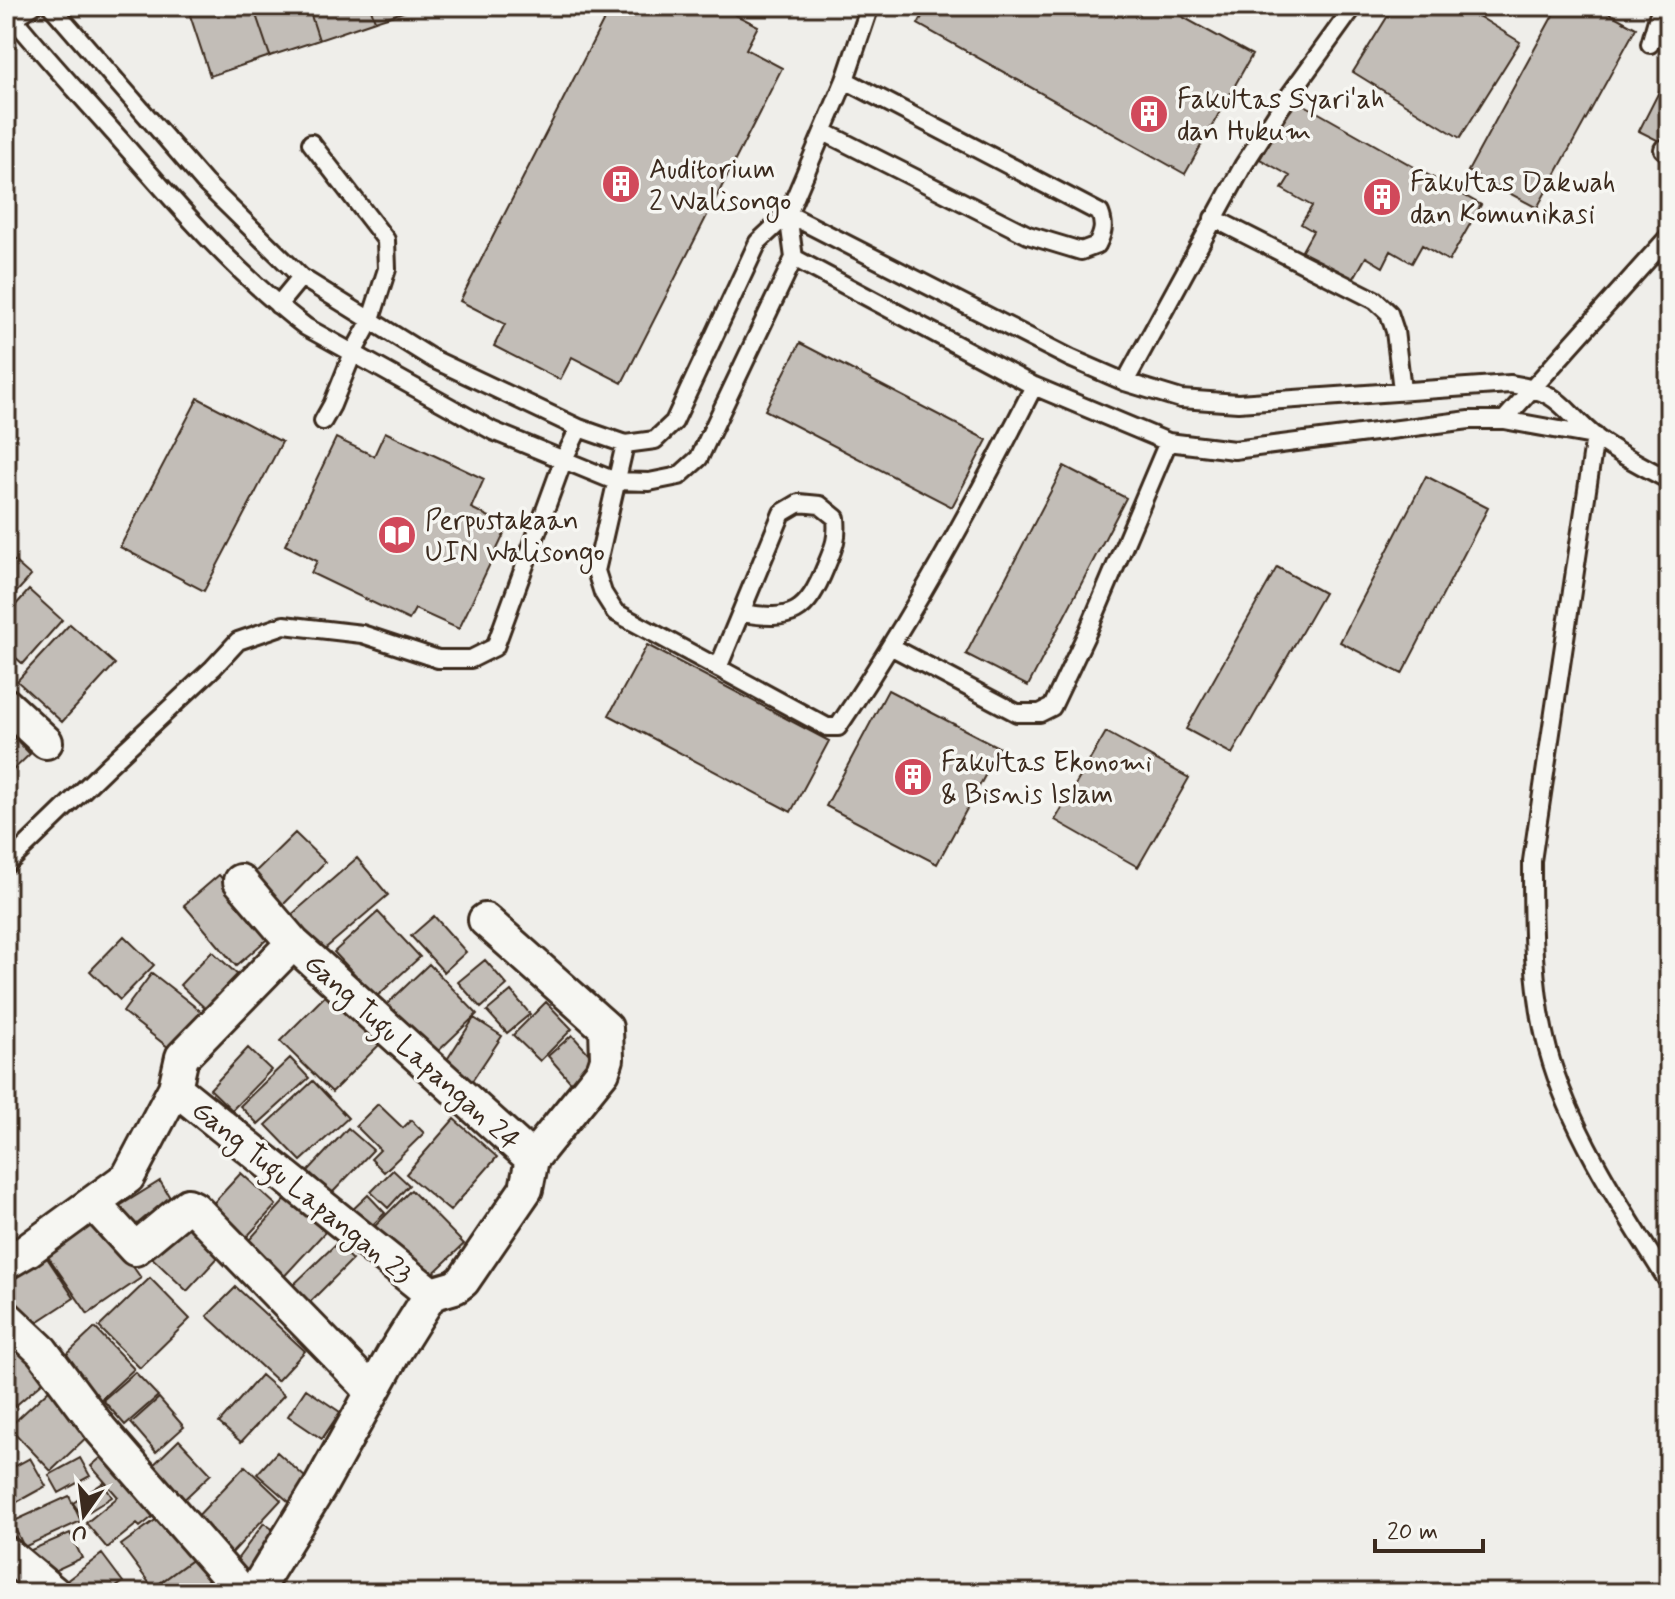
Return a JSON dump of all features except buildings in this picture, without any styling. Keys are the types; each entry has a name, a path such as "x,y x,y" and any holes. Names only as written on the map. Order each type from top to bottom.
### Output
{"street":[{"path":"6,705 46,742"},
{"name":"Gang Tugu Lapangan 24","path":"240,881 293,943 532,1159"},
{"path":"254,1593 319,1488 372,1391 431,1294 455,1287 463,1281 526,1189 532,1159 603,1071 607,1059 606,1028 485,920"},
{"name":"Gang Tugu Lapangan 24","path":"6,1263 128,1177 175,1088 182,1057 293,943"},
{"name":"Gang Tugu Lapangan 23","path":"175,1088 431,1294"},
{"path":"93,1203 135,1249 188,1205 194,1208 372,1391"},
{"path":"6,1317 42,1351 101,1430 243,1593"},
{"path":"6,1553 54,1593"}],"lane":[{"path":"33,6 10,14 149,174 243,273 278,305 306,327 493,431 615,481 649,482 679,476 699,458 794,258 788,214"},
{"path":"51,6 205,183 301,277 433,359 579,428 625,444 655,440 674,422 758,242 788,214 845,80 870,6"},
{"path":"1125,382 1213,218 1274,116 1354,6"},
{"path":"1650,44 1661,6"},
{"path":"824,132 1028,235 1081,251 1097,245 1103,234 1104,224 1100,213 845,80"},
{"path":"311,143 386,240 387,269 370,322 323,421"},
{"path":"788,214 1070,358 1125,382 1181,399 1238,403 1510,384 1532,387 1558,399 1595,436 1623,457 1669,480"},
{"path":"1213,218 1375,300 1389,313 1395,331 1402,390"},
{"path":"1504,420 1669,236"},
{"path":"794,258 1034,386 1168,442 1234,450 1469,420 1504,420 1595,436"},
{"path":"278,305 301,277"},
{"path":"625,444 596,571 603,593 615,612 830,728 838,727 892,647 959,530 1034,386"},
{"path":"6,865 238,641 284,625 362,634 438,659 471,659 495,647 563,461 579,428"},
{"path":"1595,436 1532,861 1532,915 1540,1006 1547,1048 1561,1092 1596,1161 1669,1283"},
{"path":"892,647 1017,713 1040,713 1052,707 1088,631 1168,442"},
{"path":"718,668 782,513 799,503 820,505 836,518 838,538 814,595 799,610 774,618 741,613"}],"place":[{"name":"Fakultas Syari'ah dan Hukum","path":"1149,114"},
{"name":"Auditorium 2 Walisongo","path":"621,184"},
{"name":"Fakultas Dakwah dan Komunikasi","path":"1382,197"},
{"name":"Perpustakaan UIN Walisongo","path":"397,535"},
{"name":"Fakultas Ekonomi & Bisnis Islam","path":"913,777"}]}
